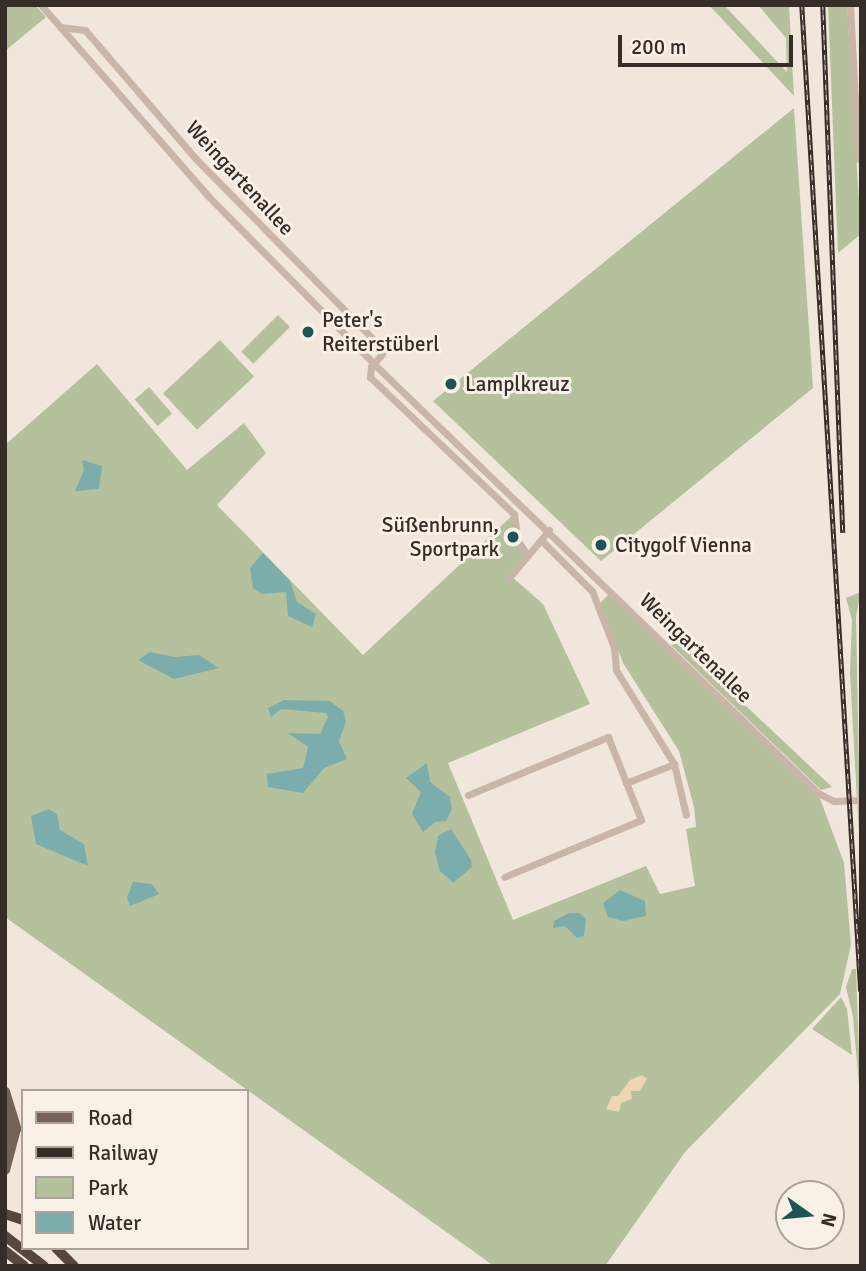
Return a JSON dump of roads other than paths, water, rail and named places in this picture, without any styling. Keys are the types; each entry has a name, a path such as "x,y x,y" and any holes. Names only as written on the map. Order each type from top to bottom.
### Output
{"highway":[{"path":"5,1236 21,1248"},
{"path":"23,1250 44,1266"},
{"path":"58,1250 74,1266"},
{"path":"5,1251 24,1266"}],"main road":[{"path":"5,1091 16,1128 5,1170"},
{"path":"5,1111 9,1128 5,1156"}],"street":[{"name":"Weingartenallee","path":"41,5 208,196 374,364 549,530 818,793 834,801 861,800"},
{"path":"850,5 858,159"},
{"name":"Weingartenallee","path":"60,27 85,30 196,159 379,345 382,354 374,364 370,377 514,514 518,541 527,555"},
{"path":"307,296 318,284"},
{"path":"408,412 417,404"},
{"path":"508,579 549,530"},
{"path":"541,540 592,591 614,647 616,670 674,764 685,815"},
{"path":"468,795 608,737 641,820 504,877"},
{"path":"626,783 674,764"}],"water":[{"path":"82,460 102,466 99,489 75,491 84,470"},
{"path":"263,553 290,581 297,602 316,614 312,627 288,616 286,592 262,594 253,588 250,568"},
{"path":"150,652 175,657 199,655 219,668 174,679 138,660"},
{"path":"284,700 330,701 343,711 346,721 339,742 347,759 324,768 303,793 268,787 267,774 303,768 308,747 288,733 320,734 328,717 326,713 281,709 271,717 268,708"},
{"path":"427,763 430,782 450,797 452,809 446,821 435,822 423,832 412,814 421,792 406,778"},
{"path":"49,809 57,814 60,830 84,844 88,866 36,844 31,816"},
{"path":"451,829 471,860 472,867 453,883 440,871 435,853 438,836"},
{"path":"133,882 152,884 159,894 130,906 127,898"},
{"path":"620,890 645,901 646,916 623,921 608,917 603,903"},
{"path":"569,913 579,913 586,919 584,936 577,938 565,926 553,928 554,921"}],"railway":[{"path":"802,5 861,991"},
{"path":"823,5 843,533"}],"place":[{"name":"Peter's Reiterstüberl","path":"308,332"},
{"name":"Lamplkreuz","path":"451,384"},
{"name":"Süßenbrunn, Sportpark","path":"513,537"},
{"name":"Citygolf Vienna","path":"601,545"}]}
